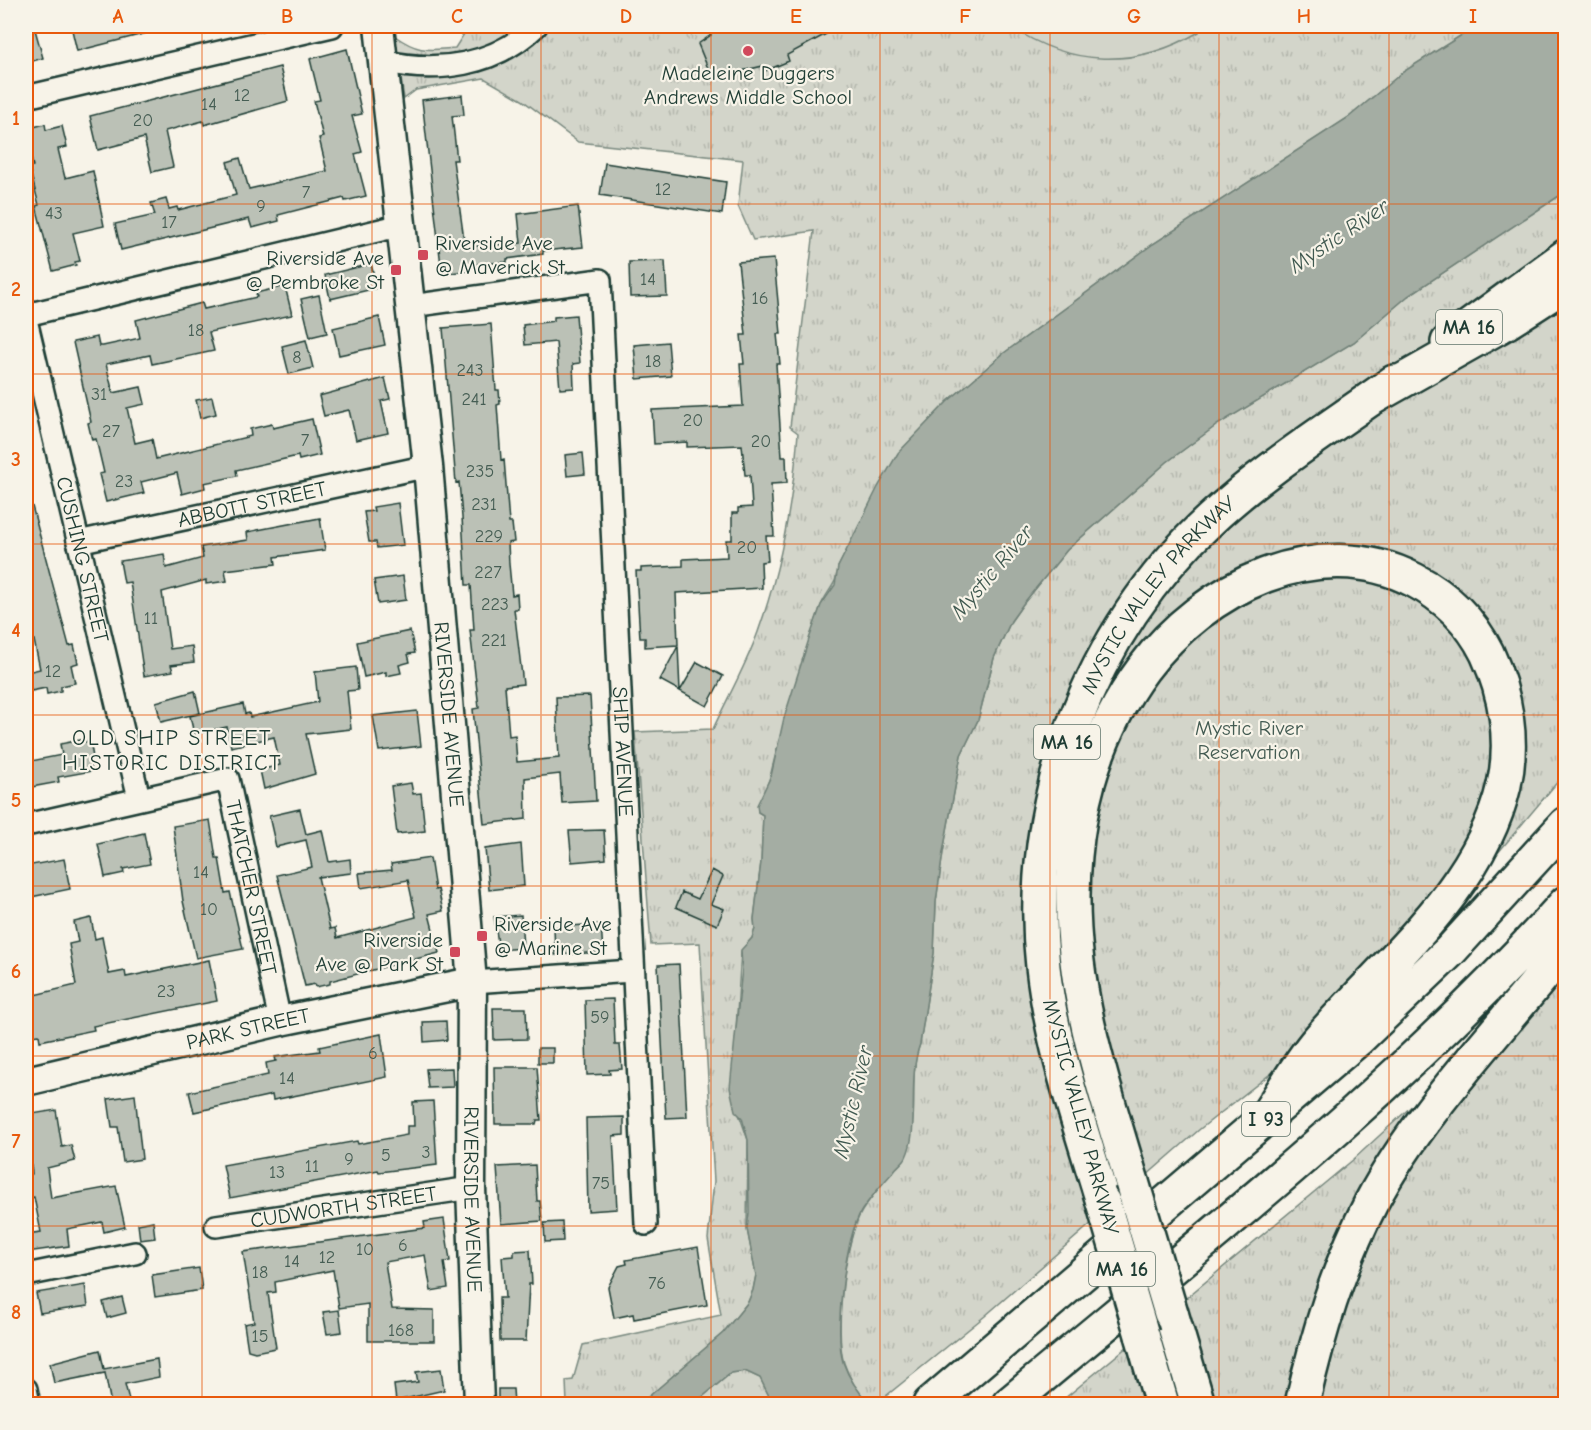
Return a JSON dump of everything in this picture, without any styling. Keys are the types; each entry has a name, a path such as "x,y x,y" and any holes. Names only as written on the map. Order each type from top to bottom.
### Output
{"main road":[{"name":"RIVERSIDE AVENUE","path":"379,26 428,466 472,982 471,1188 478,1404"},
{"name":"MYSTIC VALLEY PARKWAY","path":"1162,1404 1054,1030 1043,965 1040,915 1044,855 1050,814 1066,747 1077,714 1110,649 1165,568 1210,519 1236,497 1566,256"},
{"path":"1372,398 1507,322 1566,284"},
{"path":"1198,1404 1089,1033 1079,987 1074,940 1076,849 1083,802 1093,762 1124,697 1146,665 1170,639 1230,592 1288,566 1320,561 1351,560 1379,565 1427,586 1451,604 1483,645 1495,669 1507,723 1508,752 1504,784 1495,815 1470,866 1427,920 1316,1042 1264,1120"},
{"name":"I 93","path":"938,1398 1264,1120 1412,988 1496,903 1566,824"},
{"name":"I 93","path":"1010,1404 1385,1084 1497,977 1566,903"},
{"path":"1302,1404 1329,1300 1372,1203 1408,1145 1566,947"},
{"name":"PARK STREET","path":"26,1081 280,1021 472,982"}],"street":[{"path":"26,97 332,26"},
{"path":"383,61 418,68 450,66 478,60 511,45 536,26"},
{"path":"26,315 402,225"},
{"name":"SHIP AVENUE","path":"411,306 600,280 646,1224"},
{"name":"CUSHING STREET","path":"26,320 139,798"},
{"name":"ABBOTT STREET","path":"78,542 428,466"},
{"name":"THATCHER STREET","path":"26,825 228,779 280,1021"},
{"path":"472,982 632,971"},
{"name":"CUDWORTH STREET","path":"216,1226 471,1188"},
{"path":"26,1275 135,1253"},
{"path":"26,1389 29,1404"}],"green space":[{"path":"469,26 1476,26 1403,72 1349,117 1153,244 1004,353 947,402 898,454 838,567 834,584 820,608 758,812 763,815 755,929 752,938 741,951 734,1060 739,1114 748,1140 747,1229 756,1275 753,1290 748,1302 723,1333 640,1404 567,1404 566,1381 573,1380 583,1345 721,1315 708,1239 714,1181 700,943 651,945 635,732 713,729 758,632 785,534 793,483 798,433 790,427 814,231 753,240 738,206 743,160 578,142 522,100 484,78 416,90 404,99 395,36 417,48 455,48"},
{"path":"1010,26 1195,26 1199,32 1175,44 1151,52 1127,57 1103,58 1080,56 1056,49 1033,40"},
{"name":"Mystic River Reservation","path":"1565,192 1565,773 1460,898 1287,1061 1200,1129 985,1316 876,1404 870,1404 851,1380 841,1349 841,1308 846,1263 856,1224 862,1211 900,1158 912,1127 916,1056 920,1044 934,953 936,902 961,755 978,720 994,658 1011,621 1067,550 1167,462 1217,425 1354,342 1408,296"},
{"path":"1565,960 1565,1404 1058,1404 1354,1159 1502,1023"},
{"path":"745,1371 760,1378 773,1404 694,1404 731,1373"}],"water":[{"name":"Mystic River","path":"1476,26 1565,26 1565,192 1408,296 1354,342 1217,425 1167,462 1067,550 1011,621 994,658 978,720 961,755 943,852 936,902 934,953 914,1072 910,1145 905,1159 862,1210 856,1223 846,1262 840,1329 843,1362 858,1390 870,1404 773,1404 760,1378 745,1371 731,1373 694,1404 640,1404 723,1333 748,1302 753,1290 756,1275 747,1229 749,1213 748,1140 742,1118 735,1111 730,1088 742,968 741,950 752,938 755,929 763,815 758,812 757,805 771,776 784,718 821,605 835,585 838,567 878,487 898,453 947,402 1004,353 1153,244 1349,117 1403,72"}],"building":[{"path":"26,26 34,26 43,58 26,63"},
{"path":"71,26 154,26 155,31 77,51"},
{"name":"Madeleine Duggers Andrews Middle School","path":"705,26 841,26 787,55 789,61 765,71 763,66 712,78 698,44 711,35"},
{"path":"347,49 362,114 352,116 362,152 355,154 366,196 345,201 344,198 278,215 279,221 252,228 249,219 121,250 115,224 155,215 151,203 166,199 169,209 177,207 178,210 236,195 227,162 240,158 249,189 327,171 319,138 323,137 314,101 320,100 310,59"},
{"path":"280,67 288,101 204,125 203,121 165,131 173,167 152,172 144,138 98,150 90,116"},
{"path":"462,95 464,115 452,116 457,160 453,160 465,247 521,243 518,214 578,206 583,247 543,251 543,254 507,259 507,262 466,265 467,271 442,274 422,100"},
{"path":"45,124 46,130 62,126 67,147 58,149 65,178 93,171 104,226 73,233 80,261 75,262 76,265 53,271 36,206 39,205 29,167 33,166 26,137 26,129"},
{"path":"605,163 726,182 722,214 600,195"},
{"path":"774,259 781,334 777,334 780,364 776,364 782,457 786,457 787,483 771,484 774,536 766,536 768,561 761,562 762,588 676,593 678,645 645,647 645,638 640,638 636,571 641,571 641,568 683,566 683,559 727,557 726,540 732,540 732,513 738,513 738,508 752,507 750,475 745,475 742,445 687,447 687,442 654,444 652,410 743,406 740,364 744,364 741,335 746,335 738,262"},
{"path":"665,261 667,296 630,297 629,262"},
{"path":"371,264 377,288 330,299 325,275"},
{"path":"285,286 292,315 209,332 214,351 152,364 150,355 106,364 113,393 141,387 145,404 127,408 135,443 152,439 156,459 251,436 250,429 272,424 273,428 312,419 320,455 299,460 298,456 236,470 237,476 204,483 205,488 182,494 177,473 141,482 144,493 106,502 99,474 104,473 96,439 92,440 88,423 91,422 73,342 97,337 99,346 103,346 140,338 136,320 202,303 204,309 257,297 256,293"},
{"path":"319,295 327,333 310,337 301,299"},
{"path":"576,315 580,363 573,364 574,388 560,389 556,342 525,345 523,325 554,321 554,317"},
{"path":"379,317 385,345 339,355 333,328"},
{"path":"491,324 496,390 499,390 500,404 497,405 501,460 504,459 509,523 512,523 514,542 508,543 509,564 512,595 517,594 518,609 514,609 523,684 505,686 509,736 515,735 517,762 559,758 556,697 590,696 596,801 562,803 560,774 525,778 526,819 484,824 473,709 479,708 470,630 474,630 471,585 466,585 459,482 456,483 443,328"},
{"path":"306,340 313,368 289,374 282,346"},
{"path":"668,342 671,376 637,379 634,345"},
{"path":"385,378 390,399 381,401 388,433 356,440 349,410 324,416 319,396"},
{"path":"212,397 216,414 200,418 196,400"},
{"path":"583,453 585,474 567,476 565,455"},
{"path":"398,503 403,545 377,548 376,542 369,542 364,512 374,511 373,507"},
{"path":"26,506 32,506 69,646 74,645 78,663 71,665 75,683 61,686 61,691 47,694 46,688 31,691 27,672 40,669 34,640 26,642"},
{"path":"320,518 325,550 275,557 276,564 225,570 227,581 206,584 206,580 162,592 170,649 192,646 194,662 171,665 173,671 144,676 130,582 124,583 120,561 164,554 166,568 203,558 201,547 248,540 247,532"},
{"path":"403,576 406,600 378,604 374,580"},
{"path":"410,631 415,653 408,654 410,662 399,665 401,673 386,676 386,672 364,677 357,642"},
{"path":"678,646 680,691 660,680"},
{"path":"697,662 723,676 707,706 680,691"},
{"path":"356,667 358,690 347,691 351,729 306,734 315,774 264,789 260,770 280,765 274,737 231,747 227,727 194,734 190,716 243,704 245,714 249,713 250,717 318,702 315,672"},
{"path":"195,691 200,713 161,722 156,702"},
{"path":"417,711 421,746 379,751 373,716"},
{"path":"85,739 86,742 90,741 93,757 89,758 92,771 58,777 59,782 26,788 26,762 62,755 60,744"},
{"path":"411,783 413,794 421,793 425,831 397,834 391,786"},
{"path":"300,809 306,834 322,830 329,862 350,859 351,873 318,877 330,929 335,928 337,938 416,917 408,880 361,888 359,873 392,870 391,864 430,858 435,890 438,889 443,911 429,914 439,953 330,981 330,984 316,987 315,984 305,986 277,875 312,867 306,840 276,847 269,816"},
{"path":"210,820 216,858 219,858 225,893 230,892 243,949 196,958 183,901 173,826"},
{"path":"604,830 606,859 572,862 569,831"},
{"path":"144,833 150,864 123,869 124,873 105,877 98,844"},
{"path":"521,844 524,886 489,890 485,849"},
{"path":"64,859 70,889 26,898 26,866"},
{"path":"712,870 723,876 711,904 724,909 717,925 676,907 682,892 698,899"},
{"path":"521,915 523,948 499,950 494,917"},
{"path":"91,918 95,939 102,937 109,974 125,971 126,977 209,960 217,1001 93,1026 94,1030 40,1041 39,1035 30,1036 26,997 76,985 69,944 78,942 74,922"},
{"path":"601,924 603,952 555,955 554,927"},
{"path":"679,964 687,1117 666,1118 658,965"},
{"path":"613,999 615,1045 620,1045 622,1069 609,1070 610,1074 587,1075 585,1000"},
{"path":"493,1008 526,1008 527,1039 494,1040"},
{"path":"446,1021 447,1040 424,1042 423,1022"},
{"path":"381,1034 387,1077 273,1100 272,1095 194,1112 189,1092 268,1075 266,1063 276,1061 275,1057 320,1051 319,1047"},
{"path":"538,1048 553,1048 553,1063 538,1063"},
{"path":"494,1067 537,1067 541,1120 537,1120 536,1124 495,1124"},
{"path":"452,1068 453,1087 428,1088 426,1069"},
{"path":"135,1095 142,1159 123,1162 118,1127 112,1127 108,1099"},
{"path":"433,1101 437,1165 379,1172 378,1170 230,1198 223,1165 357,1141 358,1144 407,1135 407,1126 414,1126 413,1102"},
{"path":"56,1110 62,1147 71,1145 75,1161 47,1168 51,1198 116,1186 125,1227 104,1232 102,1222 67,1229 69,1246 27,1252 26,1234 41,1232 34,1197 26,1198 26,1175 32,1174 26,1115"},
{"path":"624,1117 624,1135 613,1136 617,1209 588,1211 586,1118"},
{"path":"535,1165 537,1201 540,1201 542,1221 501,1224 497,1167"},
{"path":"444,1219 450,1261 444,1262 448,1288 431,1291 425,1255 385,1262 392,1309 434,1310 434,1341 368,1341 368,1304 339,1308 333,1270 275,1282 276,1292 268,1293 276,1348 255,1352 248,1350 244,1324 254,1322 243,1252 425,1228 424,1222"},
{"path":"153,1221 155,1238 140,1240 138,1224"},
{"path":"562,1222 563,1241 545,1242 544,1223"},
{"path":"698,1247 707,1305 634,1319 633,1314 614,1318 608,1287 619,1266 627,1264 626,1260"},
{"path":"530,1250 532,1284 529,1284 526,1341 500,1341 499,1298 505,1298 502,1257 514,1256 514,1251"},
{"path":"199,1268 202,1290 155,1297 152,1275"},
{"path":"85,1285 88,1306 40,1313 36,1293"},
{"path":"122,1297 126,1313 107,1318 103,1302"},
{"path":"339,1310 342,1332 327,1334 323,1312"},
{"path":"100,1350 104,1369 157,1359 159,1377 125,1384 130,1404 111,1404 105,1373 54,1383 50,1363"},
{"path":"441,1369 444,1390 396,1401 394,1385 418,1382 416,1372"},
{"path":"498,1389 513,1389 514,1404 498,1404"}],"place":[{"name":"Madeleine Duggers Andrews Middle School","path":"748,51"},
{"name":"Riverside Ave @ Maverick St","path":"423,255"},
{"name":"Riverside Ave @ Pembroke St","path":"396,270"},
{"name":"Riverside Ave @ Marine St","path":"482,936"},
{"name":"Riverside Ave @ Park St","path":"455,952"}],"district":[{"name":"OLD SHIP STREET HISTORIC DISTRICT","path":"172,750"}]}
